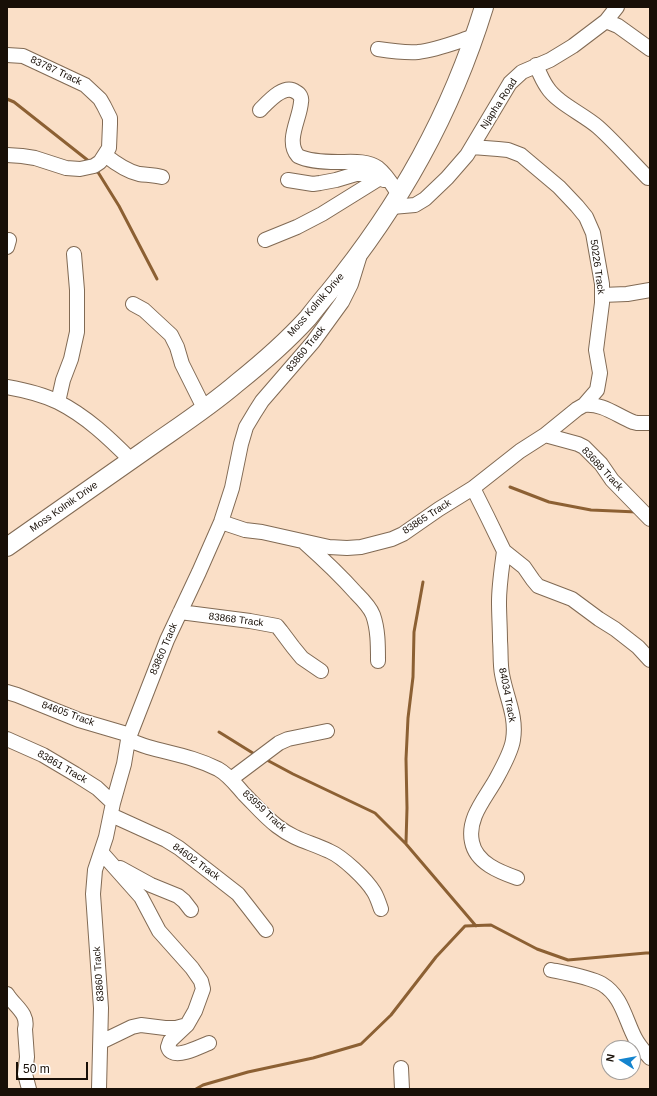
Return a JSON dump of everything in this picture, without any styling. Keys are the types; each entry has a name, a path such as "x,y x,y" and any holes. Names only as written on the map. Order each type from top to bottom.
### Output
{"main road":[{"name":"Moss Kolnik Drive","path":"7,547 237,384 308,318 349,268 361,250 390,190 431,140 459,77 475,36 484,7"}],"street":[{"name":"Njapha Road","path":"390,190 415,205 425,199 462,162 510,83 522,72 550,60 574,46 606,21 617,7"},
{"path":"606,21 618,26 650,49"},
{"path":"378,49 400,52 419,52 445,46 475,36"},
{"name":"83787 Track","path":"7,55 23,56 85,85 100,99 110,118 110,144 105,155"},
{"path":"536,65 541,78 551,93 597,126 648,178"},
{"path":"260,110 281,92 286,90 294,90 299,93 301,98 300,110 293,138 294,150 298,156 311,160 369,164 377,168 390,190"},
{"name":"50226 Track","path":"472,147 503,149 521,155 548,177 577,206 586,217 593,232 602,284 602,303 596,350 600,374 597,390 584,405"},
{"path":"7,155 35,158 66,168 74,169 94,166 100,162 105,155 122,167 138,174 162,177"},
{"path":"288,180 313,184 362,174 390,190"},
{"path":"265,240 297,227 322,214 390,190"},
{"name":"83860 Track","path":"99,1089 101,1008 93,894 95,870 105,857 106,837 129,738 164,648 221,522 232,488 246,427 262,401 313,342 342,302 351,284 361,250"},
{"path":"58,402 63,380 72,359 77,332 77,290 74,254"},
{"path":"602,296 650,290"},
{"path":"133,304 144,310 171,335 177,346 182,364 204,408"},
{"path":"7,387 39,394 58,402 92,424 131,460"},
{"path":"584,405 593,405 606,408 637,424 650,423"},
{"name":"83865 Track","path":"221,522 245,530 262,532 329,548 348,548 369,545 392,539 403,534 472,488 584,405"},
{"name":"83688 Track","path":"545,435 584,447 600,464 612,480 650,519"},
{"path":"472,488 504,551 524,566 538,586 572,599 615,629 638,647 650,660"},
{"path":"305,543 345,580 372,613 376,626 378,642 378,661"},
{"name":"84034 Track","path":"504,551 499,600 501,661 502,675 512,714 514,734 499,773 480,805 474,819 471,837 473,846 481,858 500,872 517,878"},
{"name":"83868 Track","path":"180,612 250,620 277,626 302,658 321,671"},
{"name":"84605 Track","path":"7,692 129,738"},
{"path":"231,779 279,743 288,739 327,731"},
{"name":"83959 Track","path":"129,738 148,747 188,756 220,771 231,779 261,812 287,833 330,851 338,856 354,870 374,892 381,909"},
{"name":"83861 Track","path":"7,739 43,755 97,788 112,809"},
{"name":"84602 Track","path":"112,809 179,848 238,894 266,930"},
{"path":"105,857 146,883 178,896 191,910"},
{"path":"105,857 141,897 159,931 192,968 201,981 203,989 195,1011 187,1025 170,1041 168,1047 172,1052 181,1053 210,1043"},
{"path":"551,970 582,977 603,985 620,1003 635,1038 650,1058"},
{"path":"7,994 12,1002 26,1017 25,1029 27,1057 25,1074 29,1089"},
{"path":"101,1042 132,1027 141,1025 176,1028 187,1025"},
{"path":"401,1068 402,1089"}],"waterway":[{"path":"7,99 14,102 90,162"},
{"path":"96,169 119,206 157,279"},
{"path":"510,487 549,502 591,510 637,512"},
{"path":"406,843 406,759 408,718 413,677 414,632 423,582"},
{"path":"219,732 256,755"},
{"path":"265,759 375,813 406,844 476,926"},
{"path":"196,1089 203,1085 248,1072 313,1058 361,1044 391,1015 436,957 465,926 491,925 537,949 568,960 650,953"}]}
